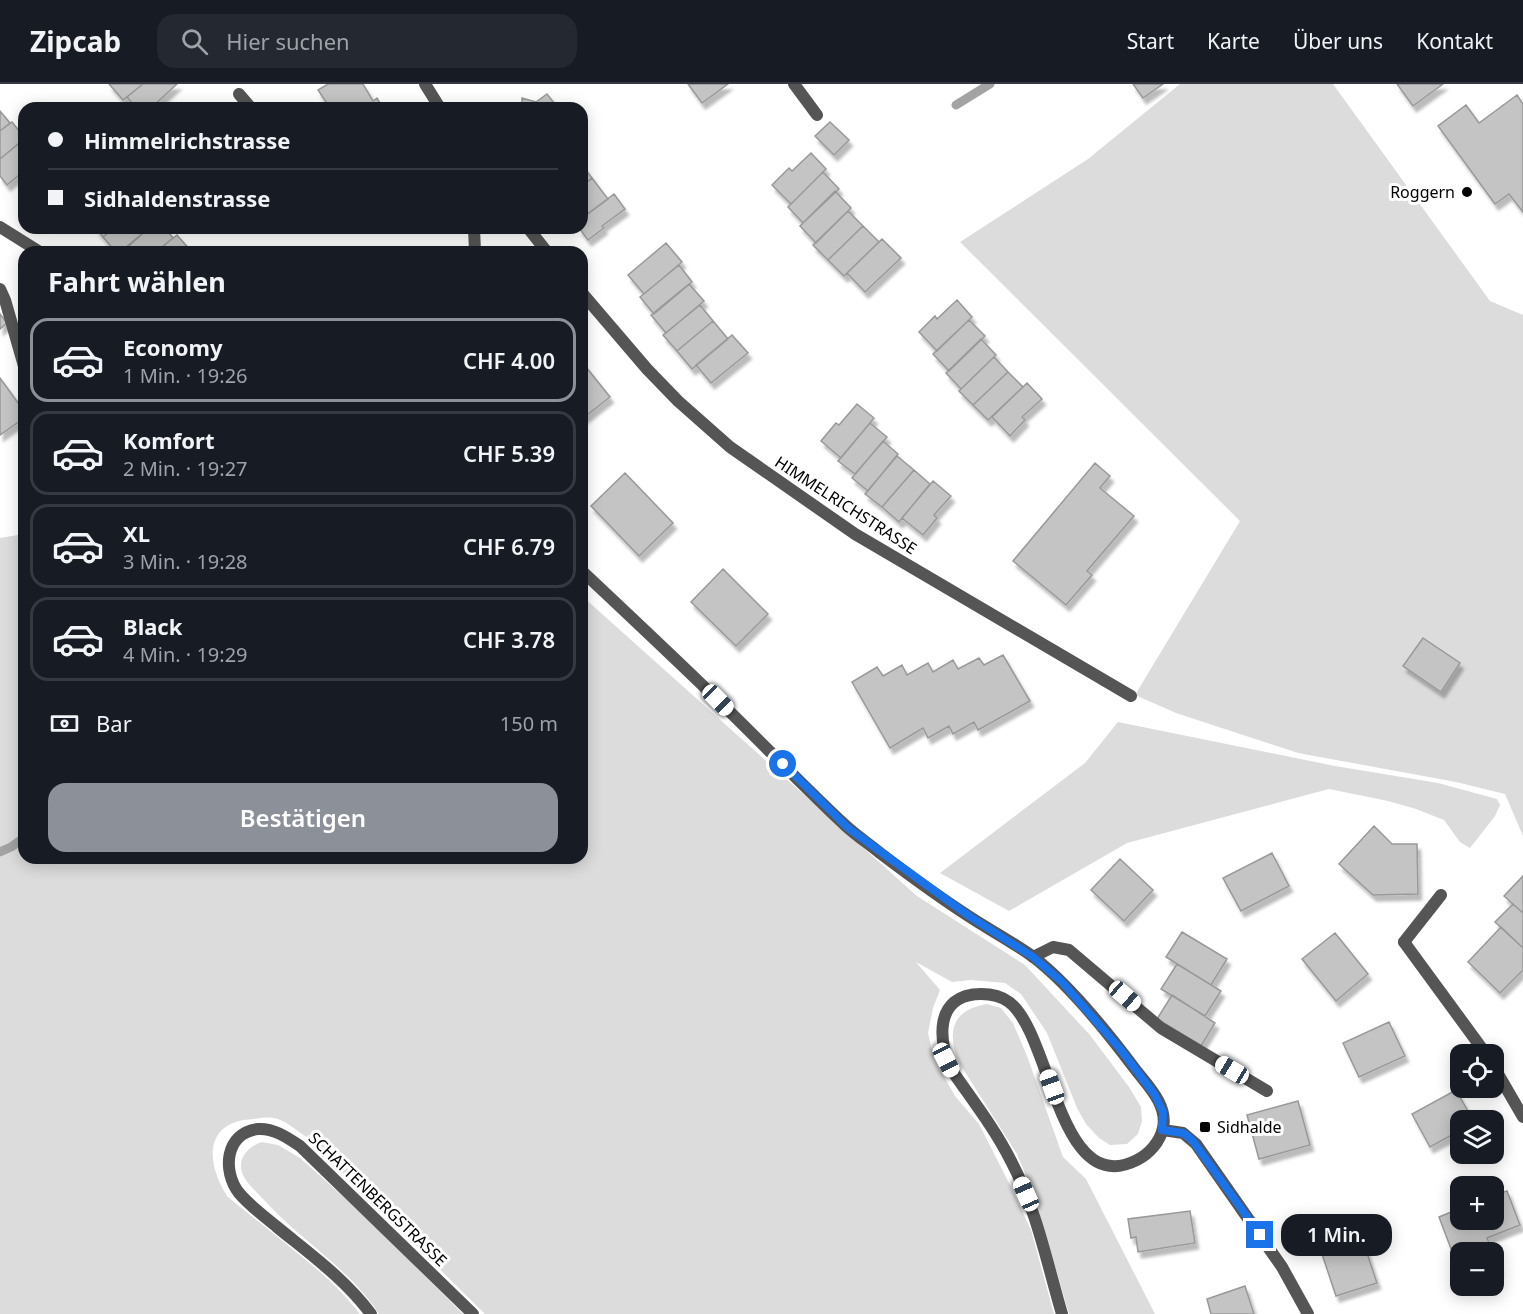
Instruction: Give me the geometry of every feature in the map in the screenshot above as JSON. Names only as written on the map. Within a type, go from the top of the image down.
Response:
[{"type":"street","points":[[426,84],[436,102]]},
{"type":"street","points":[[794,84],[817,115]]},
{"type":"street","points":[[239,93],[246,102]]},
{"type":"street","points":[[0,227],[30,246]]},
{"type":"street","points":[[533,234],[542,246]]},
{"type":"street","points":[[0,289],[18,345]]},
{"type":"street","name":"HIMMELRICHSTRASSE","points":[[588,300],[647,369],[678,401],[730,447],[855,534],[1131,696]]},
{"type":"street","points":[[588,577],[848,828],[969,916],[1033,957],[1062,982],[1120,1049],[1147,1085],[1163,1112],[1162,1130],[1153,1148],[1137,1160],[1122,1165],[1112,1166],[1092,1160],[1084,1154],[1071,1134],[1034,1038],[1017,1009],[998,996],[976,994],[957,1000],[946,1014],[941,1037],[946,1060],[1002,1143],[1012,1163],[1026,1194],[1062,1314]]},
{"type":"street","points":[[1441,895],[1404,942],[1479,1044]]},
{"type":"street","points":[[1033,957],[1053,947],[1069,950],[1161,1028],[1267,1091]]},
{"type":"street","points":[[1504,1084],[1523,1117]]},
{"type":"street","name":"SCHATTENBERGSTRASSE","points":[[370,1314],[358,1297],[342,1282],[239,1192],[229,1175],[228,1166],[231,1147],[244,1134],[269,1130],[289,1138],[300,1146],[473,1314]]},
{"type":"street","points":[[1162,1130],[1183,1133],[1196,1144],[1282,1267],[1308,1314]]},
{"type":"shaded area","points":[[1180,84],[1333,84],[1490,301],[1523,315],[1523,836],[1505,794],[1456,782],[1298,753],[1176,713],[1135,695],[1240,521],[960,242],[1088,159]]},
{"type":"shaded area","points":[[18,535],[18,864],[588,864],[588,601],[917,896],[1025,965],[1090,1035],[1129,1087],[1141,1107],[1142,1121],[1138,1134],[1127,1144],[1110,1145],[1099,1138],[1086,1124],[1077,1108],[1047,1033],[1021,994],[1005,983],[971,980],[952,982],[916,962],[940,990],[933,1008],[928,1033],[934,1059],[955,1096],[979,1124],[1012,1189],[1031,1230],[1054,1314],[485,1314],[305,1136],[281,1120],[259,1118],[225,1127],[218,1136],[213,1158],[220,1183],[227,1196],[331,1282],[360,1314],[0,1314],[0,538]]},
{"type":"shaded area","points":[[1118,722],[1335,766],[1438,783],[1497,799],[1500,805],[1495,816],[1470,848],[1460,842],[1444,820],[1388,801],[1329,789],[1127,843],[1009,911],[940,873],[1085,763]]},
{"type":"shaded area","points":[[987,1004],[1001,1008],[1013,1023],[1063,1157],[1086,1179],[1155,1314],[1069,1314],[1036,1201],[1017,1154],[958,1061],[955,1050],[953,1031],[955,1024],[966,1011]]},
{"type":"shaded area","points":[[262,1142],[278,1145],[300,1158],[364,1215],[463,1314],[379,1314],[354,1283],[279,1215],[246,1180],[241,1165],[244,1155],[252,1147]]},
{"type":"building","points":[[109,84],[143,84],[123,100]]},
{"type":"building","points":[[143,84],[177,84],[158,102],[131,102],[127,97]]},
{"type":"building","points":[[328,84],[363,84],[373,101],[377,98],[379,102],[326,102],[318,90]]},
{"type":"building","points":[[688,84],[728,84],[702,103]]},
{"type":"building","points":[[1133,84],[1163,84],[1143,98]]},
{"type":"building","points":[[1397,84],[1443,84],[1413,106]]},
{"type":"building","points":[[547,94],[553,102],[536,102]]},
{"type":"building","points":[[1517,95],[1523,104],[1523,212],[1509,194],[1495,204],[1438,126],[1466,105],[1479,123]]},
{"type":"building","points":[[522,98],[536,102],[522,102]]},
{"type":"building","points":[[0,111],[10,123],[0,131]]},
{"type":"building","points":[[12,122],[18,130],[18,144],[0,159],[0,131]]},
{"type":"building","points":[[830,122],[849,140],[834,155],[815,136]]},
{"type":"building","points":[[18,144],[18,176],[7,185],[0,176],[0,159]]},
{"type":"building","points":[[811,153],[826,169],[791,204],[772,185],[789,168],[792,171]]},
{"type":"building","points":[[823,172],[839,189],[803,223],[788,207]]},
{"type":"building","points":[[592,178],[608,199],[588,214],[588,181]]},
{"type":"building","points":[[835,191],[851,208],[816,243],[800,226]]},
{"type":"building","points":[[614,194],[625,209],[588,240],[584,234],[588,234],[588,214]]},
{"type":"building","points":[[848,211],[863,226],[828,260],[813,245]]},
{"type":"building","points":[[863,226],[879,242],[844,276],[828,260]]},
{"type":"building","points":[[107,234],[142,234],[127,246],[111,246],[103,237]]},
{"type":"building","points":[[142,234],[170,234],[173,238],[163,246],[129,246]]},
{"type":"building","points":[[177,235],[187,246],[163,246]]},
{"type":"building","points":[[882,239],[901,258],[865,292],[847,273]]},
{"type":"building","points":[[666,243],[682,262],[644,294],[628,275]]},
{"type":"building","points":[[679,265],[692,282],[654,314],[640,297]]},
{"type":"building","points":[[689,284],[704,301],[666,333],[651,315]]},
{"type":"building","points":[[957,300],[972,317],[937,351],[919,332],[935,316],[937,319]]},
{"type":"building","points":[[700,305],[713,321],[677,351],[663,335]]},
{"type":"building","points":[[0,314],[7,323],[0,329]]},
{"type":"building","points":[[969,320],[985,336],[949,371],[933,354]]},
{"type":"building","points":[[713,321],[728,339],[692,369],[677,351]]},
{"type":"building","points":[[732,335],[748,353],[711,383],[696,365]]},
{"type":"building","points":[[981,339],[996,355],[961,389],[946,373]]},
{"type":"building","points":[[994,357],[1008,372],[973,405],[959,391]]},
{"type":"building","points":[[588,370],[610,397],[588,414]]},
{"type":"building","points":[[1008,372],[1023,387],[988,420],[973,405]]},
{"type":"building","points":[[0,378],[18,403],[18,422],[0,435]]},
{"type":"building","points":[[1027,383],[1042,399],[1022,417],[1025,420],[1010,436],[992,417]]},
{"type":"building","points":[[857,404],[874,418],[841,458],[821,441],[836,423],[839,425]]},
{"type":"building","points":[[870,423],[887,437],[855,474],[838,461]]},
{"type":"building","points":[[883,441],[898,454],[868,491],[852,478]]},
{"type":"building","points":[[897,456],[914,470],[882,507],[865,494]]},
{"type":"building","points":[[1095,463],[1110,476],[1100,488],[1134,516],[1087,571],[1092,575],[1066,605],[1013,561]]},
{"type":"building","points":[[914,470],[930,484],[899,522],[882,507]]},
{"type":"building","points":[[625,473],[673,523],[639,556],[591,506]]},
{"type":"building","points":[[933,481],[951,496],[934,515],[937,518],[923,535],[902,518]]},
{"type":"building","points":[[723,569],[768,614],[736,646],[691,602]]},
{"type":"building","points":[[1423,638],[1460,663],[1441,692],[1403,666]]},
{"type":"building","points":[[1003,655],[1030,701],[978,730],[974,722],[953,734],[949,726],[928,738],[923,728],[890,748],[852,682],[877,667],[883,676],[902,665],[907,675],[928,663],[933,672],[953,660],[958,669],[979,658],[984,665]]},
{"type":"building","points":[[1374,826],[1392,844],[1417,844],[1418,894],[1373,895],[1339,864]]},
{"type":"building","points":[[1272,853],[1289,886],[1241,911],[1223,878]]},
{"type":"building","points":[[1120,859],[1153,890],[1124,921],[1091,890]]},
{"type":"building","points":[[1523,876],[1523,913],[1504,896]]},
{"type":"building","points":[[1513,904],[1523,913],[1523,948],[1495,922]]},
{"type":"building","points":[[1501,927],[1523,948],[1523,970],[1500,993],[1468,962]]},
{"type":"building","points":[[1182,932],[1227,959],[1211,985],[1166,957]]},
{"type":"building","points":[[1335,933],[1368,974],[1336,1001],[1302,959]]},
{"type":"building","points":[[1177,964],[1221,991],[1205,1016],[1161,989]]},
{"type":"building","points":[[1172,995],[1215,1023],[1201,1046],[1157,1019]]},
{"type":"building","points":[[1389,1022],[1405,1056],[1359,1077],[1343,1043]]},
{"type":"building","points":[[1450,1093],[1450,1098],[1461,1098],[1467,1110],[1450,1110],[1450,1136],[1430,1147],[1412,1114]]},
{"type":"building","points":[[1298,1101],[1310,1145],[1259,1159],[1247,1115]]},
{"type":"building","points":[[1507,1191],[1520,1225],[1487,1238],[1489,1242],[1450,1242],[1450,1246],[1439,1217],[1450,1212],[1450,1230],[1504,1230],[1504,1192]]},
{"type":"building","points":[[1190,1211],[1195,1243],[1138,1252],[1136,1237],[1131,1238],[1128,1219]]},
{"type":"building","points":[[1356,1220],[1377,1283],[1336,1296],[1315,1233]]},
{"type":"building","points":[[1245,1286],[1254,1314],[1211,1314],[1207,1299]]},
{"type":"waterway","points":[[956,105],[990,84]]},
{"type":"waterway","points":[[0,852],[18,842]]},
{"type":"place","name":"Roggern","points":[[1467,192]]},
{"type":"place","name":"Sidhalde","points":[[1205,1127]]},
{"type":"route","points":[[783,764],[848,828],[969,916],[1033,957],[1062,982],[1120,1049],[1154,1094],[1163,1112],[1162,1130],[1183,1133],[1196,1144],[1260,1235]]}]
